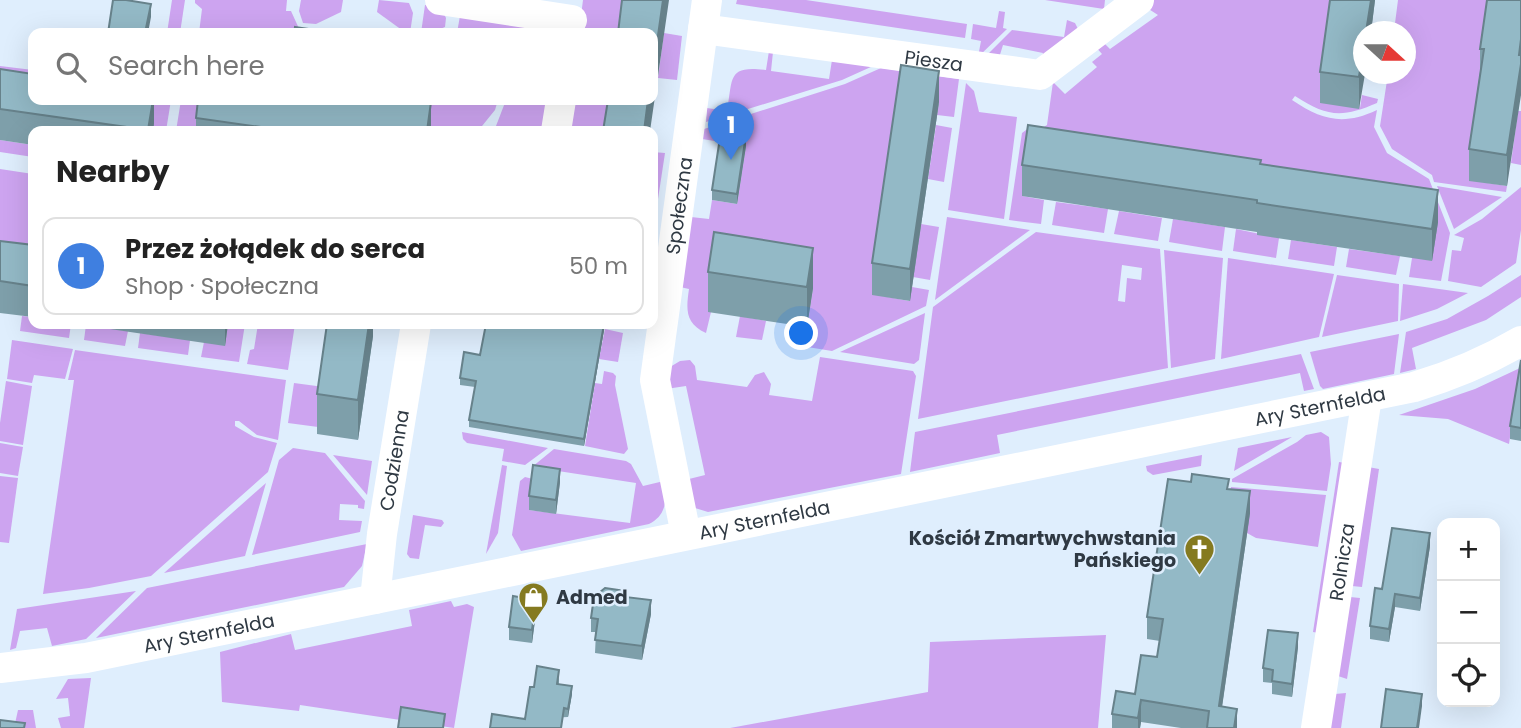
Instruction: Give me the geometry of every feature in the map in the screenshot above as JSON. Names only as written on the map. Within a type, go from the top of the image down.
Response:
[{"type":"street","points":[[440,0],[573,18]]},
{"type":"street","name":"Piesza","points":[[705,15],[1040,75],[1139,0]]},
{"type":"street","name":"Społeczna","points":[[686,536],[655,380],[661,283],[705,15]]},
{"type":"street","points":[[557,126],[560,105]]},
{"type":"street","name":"Codzienna","points":[[375,599],[382,534],[415,329]]},
{"type":"street","name":"Ary Sternfelda","points":[[0,668],[86,658],[1414,387],[1447,377],[1521,341]]},
{"type":"street","name":"Rolnicza","points":[[1316,728],[1367,397]]},
{"type":"shaded area","points":[[172,0],[185,0],[181,28],[168,28]]},
{"type":"shaded area","points":[[195,0],[287,0],[286,11],[291,11],[299,28],[200,28],[202,9]]},
{"type":"shaded area","points":[[301,0],[343,0],[341,12],[316,24],[303,23],[299,11]]},
{"type":"shaded area","points":[[379,0],[409,3],[413,13],[411,28],[399,28],[377,12]]},
{"type":"shaded area","points":[[583,0],[628,0],[624,28],[580,28]]},
{"type":"shaded area","points":[[737,0],[806,0],[967,24],[965,38],[736,4]]},
{"type":"shaded area","points":[[1045,0],[1105,0],[1104,9]]},
{"type":"shaded area","points":[[1152,0],[1335,0],[1360,108],[1362,95],[1378,99],[1377,103],[1354,111],[1335,113],[1316,108],[1295,96],[1292,100],[1333,119],[1354,118],[1377,110],[1374,127],[1387,153],[1429,179],[1450,233],[1441,281],[1409,277],[1412,258],[1437,222],[1022,196],[1044,200],[1041,224],[1009,220],[1022,133],[1030,127],[1042,128],[1047,125],[1053,82],[1065,94],[1097,67],[1092,62],[1102,54],[1094,45],[1100,39],[1110,49],[1158,15],[1144,6]]},
{"type":"shaded area","points":[[1398,0],[1492,0],[1469,180],[1507,186],[1506,192],[1434,182],[1432,175],[1392,149],[1380,126],[1386,84],[1416,84],[1416,21],[1395,21]]},
{"type":"shaded area","points":[[425,5],[440,6],[446,18],[445,27],[422,28]]},
{"type":"shaded area","points":[[461,10],[536,21],[530,28],[458,28]]},
{"type":"shaded area","points":[[999,11],[1005,12],[1003,28],[1007,29],[978,57],[981,41],[971,39],[973,24],[996,28]]},
{"type":"shaded area","points":[[1067,20],[1075,23],[1079,31],[1040,67],[1043,53],[1003,45],[998,61],[983,59],[1012,30],[1064,37]]},
{"type":"shaded area","points":[[664,33],[682,36],[677,80],[658,78]]},
{"type":"shaded area","points":[[769,51],[773,52],[771,71],[829,79],[832,60],[873,66],[842,80],[706,122],[707,108],[727,111],[732,82],[738,72],[766,70]]},
{"type":"shaded area","points":[[0,66],[28,69],[28,105],[170,105],[167,126],[128,126],[0,100]]},
{"type":"shaded area","points":[[881,68],[959,79],[954,117],[937,115],[939,102],[872,294],[909,301],[912,287],[929,290],[926,306],[832,351],[789,344],[793,325],[807,327],[813,288],[711,312],[706,333],[699,329],[688,315],[689,289],[680,287],[691,217],[709,219],[712,200],[737,204],[746,146],[702,139],[704,129],[845,84]]},
{"type":"shaded area","points":[[966,83],[974,91],[979,112],[1017,117],[1004,219],[948,210]]},
{"type":"shaded area","points":[[180,105],[374,105],[426,110],[427,105],[496,105],[482,126],[177,126]]},
{"type":"shaded area","points":[[504,105],[552,105],[548,126],[496,126]]},
{"type":"shaded area","points":[[568,105],[613,105],[610,126],[565,126]]},
{"type":"shaded area","points":[[1518,111],[1521,111],[1521,165],[1511,163]]},
{"type":"shaded area","points":[[936,125],[952,128],[944,182],[928,179]]},
{"type":"shaded area","points":[[0,140],[28,144],[28,156],[0,152]]},
{"type":"shaded area","points":[[658,152],[665,153],[658,199]]},
{"type":"shaded area","points":[[0,169],[28,173],[28,276],[0,272]]},
{"type":"shaded area","points":[[1437,186],[1502,197],[1454,229]]},
{"type":"shaded area","points":[[1521,187],[1521,230],[1516,263],[1481,287],[1448,281],[1452,250],[1461,251],[1464,238],[1454,235],[1482,219]]},
{"type":"shaded area","points":[[1056,202],[1108,209],[1104,233],[1052,225]]},
{"type":"shaded area","points":[[1119,211],[1162,218],[1158,241],[1114,234]]},
{"type":"shaded area","points":[[947,217],[1030,230],[935,300]]},
{"type":"shaded area","points":[[1173,219],[1225,227],[1222,251],[1169,242]]},
{"type":"shaded area","points":[[921,224],[939,227],[930,280],[913,277]]},
{"type":"shaded area","points":[[1236,229],[1279,238],[1276,258],[1233,251]]},
{"type":"shaded area","points":[[1036,232],[1160,249],[1168,368],[918,419],[933,307]],"holes":[[[1122,265],[1142,268],[1141,280],[1127,278],[1125,302],[1118,301]]]},
{"type":"shaded area","points":[[1291,240],[1337,247],[1334,266],[1288,259]]},
{"type":"shaded area","points":[[1349,249],[1400,256],[1396,275],[1346,267]]},
{"type":"shaded area","points":[[1164,250],[1223,258],[1215,359],[1171,368]]},
{"type":"shaded area","points":[[1228,258],[1334,274],[1319,337],[1221,359]]},
{"type":"shaded area","points":[[1337,275],[1399,284],[1398,321],[1322,337]]},
{"type":"shaded area","points":[[1521,275],[1521,297],[1486,320],[1412,348],[1416,369],[1400,373],[1406,332],[1447,319]]},
{"type":"shaded area","points":[[1403,284],[1468,293],[1437,309],[1400,321]]},
{"type":"shaded area","points":[[925,313],[919,360],[914,364],[840,352]]},
{"type":"shaded area","points":[[22,316],[28,317],[28,329],[70,329],[69,338],[20,331]]},
{"type":"shaded area","points":[[740,316],[766,321],[762,340],[736,337]]},
{"type":"shaded area","points":[[85,329],[128,331],[125,346],[84,340]]},
{"type":"shaded area","points":[[227,329],[244,329],[239,362],[201,357],[204,342],[225,345]]},
{"type":"shaded area","points":[[257,329],[294,329],[288,370],[247,364],[250,350],[254,349]]},
{"type":"shaded area","points":[[605,329],[623,333],[618,362],[599,359]]},
{"type":"shaded area","points":[[140,333],[190,340],[188,355],[138,348]]},
{"type":"shaded area","points":[[1399,334],[1394,374],[1323,389],[1320,386],[1310,352]]},
{"type":"shaded area","points":[[12,340],[73,349],[65,379],[34,375],[32,383],[7,379]]},
{"type":"shaded area","points":[[75,350],[286,380],[278,440],[257,435],[239,421],[235,421],[235,426],[254,437],[277,443],[268,472],[151,576],[43,594],[74,380],[68,380]]},
{"type":"shaded area","points":[[1301,354],[1314,389],[1304,391],[1300,373],[997,435],[1000,453],[910,472],[915,432]]},
{"type":"shaded area","points":[[820,357],[913,371],[916,376],[901,474],[708,512],[695,508],[685,480],[705,475],[686,386],[666,389],[670,367],[680,361],[690,360],[695,366],[697,380],[747,387],[755,375],[764,372],[771,384],[769,395],[812,401]]},
{"type":"shaded area","points":[[1520,368],[1509,444],[1448,419],[1399,415],[1475,389]]},
{"type":"shaded area","points":[[604,371],[616,376],[615,385],[628,449],[624,454],[585,446],[595,383],[602,384]]},
{"type":"shaded area","points":[[6,381],[32,386],[23,445],[0,441]]},
{"type":"shaded area","points":[[294,383],[324,387],[318,427],[288,423]]},
{"type":"shaded area","points":[[462,432],[548,448],[525,465],[502,461],[504,449],[467,443]]},
{"type":"shaded area","points":[[1321,432],[1329,437],[1331,464],[1327,491],[1232,482],[1232,479],[1306,435]]},
{"type":"shaded area","points":[[1292,437],[1234,471],[1238,448]]},
{"type":"shaded area","points":[[0,443],[23,447],[18,476],[0,473]]},
{"type":"shaded area","points":[[293,448],[325,453],[365,501],[364,509],[358,508],[358,505],[340,504],[339,520],[362,521],[360,532],[252,555],[279,460]]},
{"type":"shaded area","points":[[554,449],[626,461],[631,464],[643,486],[664,481],[665,500],[659,516],[649,524],[521,551],[512,535],[520,481],[525,477],[533,479],[529,510],[630,523],[636,483],[532,467]]},
{"type":"shaded area","points":[[333,455],[372,461],[367,495]]},
{"type":"shaded area","points":[[1202,455],[1201,466],[1153,475],[1147,471],[1146,466]]},
{"type":"shaded area","points":[[1339,462],[1345,463],[1319,633],[1313,632]]},
{"type":"shaded area","points":[[502,465],[507,466],[498,533],[486,554]]},
{"type":"shaded area","points":[[1368,467],[1379,469],[1362,587],[1352,586]]},
{"type":"shaded area","points":[[0,476],[18,478],[9,543],[0,542]]},
{"type":"shaded area","points":[[266,483],[245,556],[164,573]]},
{"type":"shaded area","points":[[1231,487],[1326,495],[1318,547],[1256,538],[1247,533],[1227,510]]},
{"type":"shaded area","points":[[413,515],[442,520],[444,523],[441,527],[425,525],[419,559],[410,558],[407,554]]},
{"type":"shaded area","points":[[367,544],[362,566],[344,587],[96,638],[147,588]]},
{"type":"shaded area","points":[[136,591],[86,639],[52,646],[47,628],[20,631],[16,648],[10,650],[17,609]]},
{"type":"shaded area","points":[[1350,597],[1360,598],[1347,679],[1338,676]]},
{"type":"shaded area","points":[[451,601],[454,607],[467,604],[474,607],[454,728],[300,705],[299,711],[222,702],[220,652],[291,634],[295,650],[412,626],[409,610]]},
{"type":"shaded area","points":[[1106,635],[1098,728],[730,728],[928,692],[930,642]]},
{"type":"shaded area","points":[[91,678],[84,728],[61,728],[58,718],[70,716],[68,698],[56,699],[68,679]]},
{"type":"shaded area","points":[[1346,693],[1341,728],[1328,728],[1335,694]]},
{"type":"shaded area","points":[[18,710],[33,710],[36,728],[14,728]]},
{"type":"building","points":[[113,0],[151,4],[146,28],[109,28]]},
{"type":"building","points":[[622,0],[663,0],[658,36],[658,28],[619,28]]},
{"type":"building","points":[[1330,0],[1371,0],[1368,21],[1353,21],[1353,76],[1320,72]]},
{"type":"building","points":[[1487,0],[1521,0],[1521,64],[1507,155],[1469,149],[1484,49],[1480,49]]},
{"type":"building","points":[[901,65],[939,71],[910,269],[872,263]]},
{"type":"building","points":[[0,69],[28,73],[28,105],[152,105],[149,126],[120,126],[0,109]]},
{"type":"building","points":[[197,105],[431,105],[428,126],[253,126],[196,118]]},
{"type":"building","points":[[607,105],[647,105],[645,126],[604,126]]},
{"type":"building","points":[[1028,125],[1261,160],[1260,164],[1438,190],[1432,229],[1022,165]]},
{"type":"building","points":[[721,131],[746,135],[737,194],[712,190]]},
{"type":"building","points":[[714,232],[813,248],[807,287],[708,272]]},
{"type":"building","points":[[0,241],[28,244],[28,285],[0,281]]},
{"type":"building","points":[[326,329],[368,329],[358,400],[317,394]]},
{"type":"building","points":[[485,329],[603,329],[584,439],[469,420],[476,381],[460,378],[464,352],[480,355]]},
{"type":"building","points":[[1521,360],[1521,428],[1510,426]]},
{"type":"building","points":[[533,465],[560,469],[556,500],[529,496]]},
{"type":"building","points":[[1192,474],[1229,479],[1227,489],[1250,491],[1219,706],[1237,709],[1234,728],[1207,728],[1209,711],[1141,700],[1138,718],[1112,714],[1116,691],[1135,694],[1141,655],[1157,657],[1163,619],[1147,617],[1168,479],[1191,482]]},
{"type":"building","points":[[1392,528],[1430,533],[1420,598],[1395,594],[1389,629],[1370,626],[1375,588],[1382,589]]},
{"type":"building","points":[[605,588],[626,591],[625,597],[651,600],[642,646],[595,640],[598,619],[591,618],[594,597]]},
{"type":"building","points":[[513,596],[536,600],[532,630],[509,627]]},
{"type":"building","points":[[1268,630],[1298,633],[1292,684],[1272,681],[1273,670],[1263,668]]},
{"type":"building","points":[[537,666],[559,670],[557,684],[572,686],[568,709],[564,708],[561,728],[490,728],[492,714],[525,719],[530,687],[534,687]]},
{"type":"building","points":[[1386,689],[1422,694],[1417,728],[1381,728]]},
{"type":"building","points":[[401,707],[445,714],[443,728],[398,728]]},
{"type":"building","points":[[0,720],[25,723],[24,728],[0,728]]},
{"type":"place","name":"Przez żołądek do serca","points":[[731,160]]},
{"type":"place","name":"Kościół Zmartwychwstania Pańskiego","points":[[1199,576]]},
{"type":"place","name":"Admed","points":[[533,624]]}]
